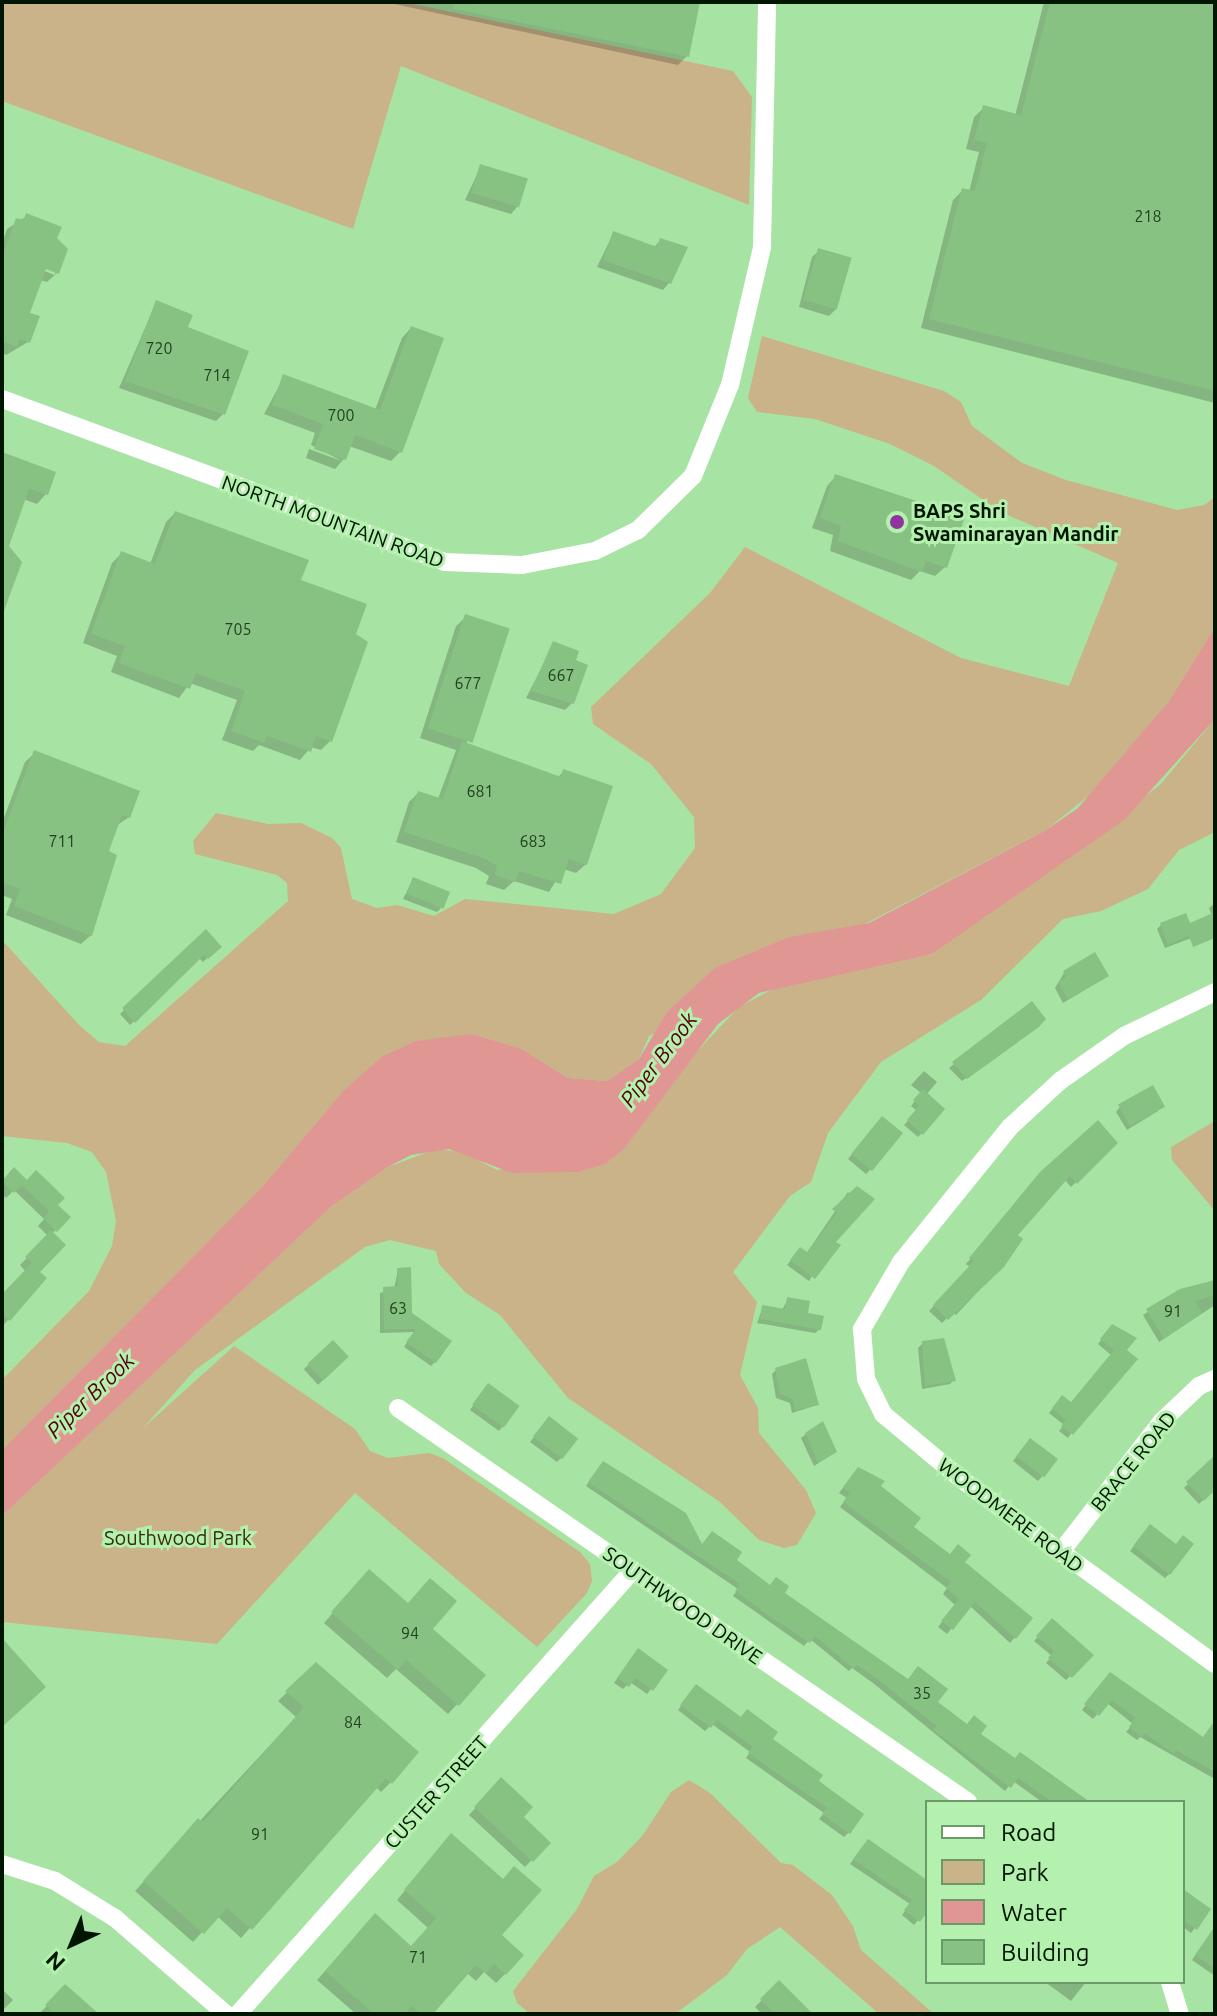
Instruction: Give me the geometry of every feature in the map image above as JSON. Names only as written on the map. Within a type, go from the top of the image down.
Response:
[{"type":"street","name":"NORTH MOUNTAIN ROAD","points":[[2,399],[444,562],[522,565],[595,551],[638,530],[693,476],[730,385],[762,247],[767,2]]},
{"type":"street","name":"WOODMERE ROAD","points":[[1215,992],[1124,1036],[1060,1081],[1010,1127],[901,1262],[862,1329],[866,1379],[883,1414],[1060,1553],[1215,1664]]},
{"type":"street","name":"BRACE ROAD","points":[[1060,1553],[1162,1421],[1199,1386],[1215,1379]]},
{"type":"street","name":"SOUTHWOOD DRIVE","points":[[398,1408],[965,1800]]},
{"type":"street","name":"CUSTER STREET","points":[[238,2014],[633,1570]]},
{"type":"street","points":[[2,1864],[55,1881],[115,1918],[226,2014]]},
{"type":"street","points":[[1171,1984],[1180,2014]]},
{"type":"green space","points":[[2,2],[404,2],[733,71],[752,97],[749,205],[401,66],[353,229],[2,101]]},
{"type":"green space","points":[[762,336],[944,391],[961,402],[972,426],[1022,463],[1066,480],[1177,510],[1204,505],[1215,497],[1215,627],[1169,701],[1097,789],[1046,830],[649,1036],[639,1059],[607,1081],[568,1078],[522,1049],[381,1057],[343,1091],[262,1187],[2,1450],[2,1380],[89,1291],[112,1246],[116,1221],[106,1172],[92,1152],[67,1143],[2,1136],[2,940],[79,1025],[99,1042],[125,1046],[288,901],[287,883],[277,875],[195,854],[193,841],[216,813],[268,824],[301,823],[332,838],[341,848],[352,899],[377,908],[397,905],[434,916],[465,899],[614,914],[661,894],[695,848],[694,817],[651,764],[593,724],[591,707],[710,593],[745,547],[961,658],[1069,686],[1118,563],[1001,512],[934,466],[890,444],[815,419],[757,412],[748,398]]},
{"type":"green space","name":"Southwood Park","points":[[1215,719],[1215,832],[1179,850],[1148,889],[1101,911],[1063,919],[981,1000],[881,1062],[828,1133],[811,1182],[790,1196],[733,1272],[757,1302],[740,1375],[758,1408],[759,1433],[806,1490],[816,1513],[797,1545],[784,1548],[759,1540],[720,1502],[568,1398],[500,1315],[466,1293],[439,1264],[436,1251],[390,1240],[365,1247],[195,1370],[142,1429],[234,1346],[355,1429],[370,1451],[388,1458],[429,1453],[443,1458],[580,1552],[590,1564],[592,1581],[587,1593],[537,1647],[355,1493],[217,1644],[2,1622],[2,1516],[332,1206],[388,1167],[436,1149],[462,1152],[497,1170],[625,1148],[688,1061],[739,1007],[782,984],[932,954],[1160,785]]},
{"type":"green space","points":[[1215,1121],[1215,1211],[1172,1160],[1171,1147]]},
{"type":"green space","points":[[689,1780],[710,1793],[781,1863],[793,1865],[832,1895],[853,1926],[861,1950],[934,2014],[879,2014],[780,1927],[747,1949],[727,1975],[675,2014],[530,2014],[517,2003],[513,1991],[577,1909],[594,1876],[617,1862],[643,1835],[671,1792]]},
{"type":"water","name":"Piper Brook","points":[[1215,627],[1215,719],[1124,820],[932,954],[759,993],[718,1024],[625,1148],[605,1164],[578,1172],[512,1173],[449,1149],[411,1155],[388,1167],[332,1206],[2,1516],[2,1450],[262,1187],[343,1091],[381,1057],[416,1041],[471,1034],[522,1049],[568,1078],[607,1081],[639,1059],[667,1012],[715,968],[789,937],[869,923],[1046,830],[1078,808],[1169,701]]},
{"type":"building","points":[[454,2],[700,2],[689,57],[454,9]]},
{"type":"building","points":[[1050,2],[1215,2],[1215,391],[929,319],[962,188],[975,191],[987,143],[974,140],[983,105],[1021,115]]},
{"type":"building","points":[[480,164],[528,179],[519,207],[471,193]]},
{"type":"building","points":[[26,213],[62,227],[57,238],[68,249],[59,274],[46,269],[30,313],[40,316],[30,343],[20,339],[17,347],[2,341],[2,257],[16,218],[24,220]]},
{"type":"building","points":[[613,231],[657,247],[660,238],[688,247],[671,284],[603,260]]},
{"type":"building","points":[[818,248],[852,258],[837,310],[803,300]]},
{"type":"building","points":[[156,300],[193,315],[188,327],[249,351],[225,415],[125,381]]},
{"type":"building","points":[[411,326],[444,338],[402,453],[355,435],[346,460],[314,449],[323,424],[272,405],[283,374],[380,410]]},
{"type":"building","points":[[2,452],[56,472],[48,495],[29,489],[9,546],[22,562],[4,611]]},
{"type":"building","name":"BAPS Shri Swaminarayan Mandir","points":[[835,474],[965,517],[947,568],[926,561],[922,572],[838,541],[841,526],[820,518]]},
{"type":"building","points":[[175,511],[309,560],[301,580],[367,604],[356,634],[368,642],[332,742],[316,736],[311,752],[267,736],[264,743],[231,731],[245,691],[196,673],[190,689],[119,663],[125,646],[91,634],[121,551],[155,564]]},
{"type":"building","points":[[465,614],[510,629],[473,743],[428,728]]},
{"type":"building","points":[[553,641],[579,651],[576,660],[588,665],[574,704],[531,691]]},
{"type":"building","points":[[462,741],[561,777],[563,769],[613,786],[587,865],[569,859],[561,884],[519,871],[515,882],[495,875],[497,866],[486,859],[404,832],[418,791],[443,799]]},
{"type":"building","points":[[34,750],[140,791],[130,818],[122,815],[109,851],[117,855],[92,936],[14,906],[20,889],[2,882],[2,835]]},
{"type":"building","points":[[413,877],[450,892],[443,909],[406,894]]},
{"type":"building","points":[[1215,912],[1215,938],[1193,947],[1189,936],[1168,945],[1160,923],[1186,913],[1190,923]]},
{"type":"building","points":[[206,929],[222,947],[208,959],[204,955],[135,1023],[122,1008]]},
{"type":"building","points":[[1095,952],[1109,976],[1068,1000],[1058,982],[1066,977],[1063,971]]},
{"type":"building","points":[[1032,1001],[1046,1019],[967,1079],[952,1062]]},
{"type":"building","points":[[1153,1085],[1165,1107],[1130,1126],[1118,1104]]},
{"type":"building","points":[[923,1089],[945,1109],[923,1135],[907,1120],[919,1106],[913,1100]]},
{"type":"building","points":[[882,1116],[903,1133],[872,1171],[851,1154]]},
{"type":"building","points":[[1098,1120],[1118,1143],[1077,1184],[1070,1176],[1018,1235],[1023,1239],[1004,1267],[948,1320],[933,1305],[974,1261],[969,1258],[1040,1172]]},
{"type":"building","points":[[14,1167],[27,1180],[36,1170],[65,1198],[58,1205],[71,1217],[57,1232],[43,1218],[49,1211],[22,1185],[14,1193],[2,1181]]},
{"type":"building","points":[[857,1186],[875,1199],[836,1242],[841,1245],[815,1279],[790,1260],[800,1247],[807,1252],[837,1213],[832,1209]]},
{"type":"building","points":[[51,1230],[66,1245],[40,1272],[47,1278],[10,1321],[2,1314],[2,1294],[32,1263],[25,1257]]},
{"type":"building","points":[[411,1267],[412,1313],[452,1341],[436,1363],[406,1342],[416,1329],[384,1329],[383,1287],[398,1286],[397,1268]]},
{"type":"building","points":[[1215,1280],[1215,1295],[1195,1301],[1202,1313],[1164,1339],[1146,1309],[1180,1289]]},
{"type":"building","points":[[787,1297],[810,1301],[808,1313],[824,1316],[821,1330],[760,1319],[762,1305],[785,1309]]},
{"type":"building","points":[[1112,1324],[1137,1338],[1127,1350],[1138,1359],[1073,1435],[1061,1426],[1066,1420],[1052,1408],[1062,1395],[1071,1402],[1114,1350],[1100,1339]]},
{"type":"building","points":[[944,1338],[956,1381],[925,1386],[922,1341]]},
{"type":"building","points":[[333,1340],[349,1357],[323,1381],[307,1364]]},
{"type":"building","points":[[806,1358],[819,1405],[795,1410],[793,1399],[780,1394],[775,1368]]},
{"type":"building","points":[[488,1383],[520,1406],[504,1428],[472,1405]]},
{"type":"building","points":[[549,1416],[578,1439],[562,1459],[533,1436]]},
{"type":"building","points":[[823,1421],[837,1452],[818,1463],[805,1433]]},
{"type":"building","points":[[1030,1438],[1058,1459],[1044,1477],[1016,1456]]},
{"type":"building","points":[[1215,1455],[1215,1490],[1204,1501],[1186,1482]]},
{"type":"building","points":[[603,1461],[686,1513],[702,1544],[712,1531],[742,1552],[737,1560],[770,1585],[776,1577],[789,1586],[785,1593],[908,1679],[918,1666],[948,1689],[938,1702],[967,1724],[974,1715],[987,1726],[981,1734],[1015,1758],[1020,1752],[1087,1800],[1049,1800],[1018,1778],[1011,1788],[933,1730],[937,1726],[877,1679],[857,1665],[854,1669],[815,1636],[810,1643],[768,1615],[735,1591],[740,1584],[588,1482]]},
{"type":"building","points":[[858,1467],[885,1481],[881,1486],[921,1518],[914,1527],[950,1554],[958,1544],[971,1555],[965,1562],[1033,1618],[1016,1639],[975,1602],[953,1630],[941,1621],[959,1599],[946,1588],[951,1582],[843,1502],[850,1493],[843,1487]]},
{"type":"building","points":[[1150,1524],[1176,1544],[1183,1535],[1194,1544],[1170,1575],[1133,1546]]},
{"type":"building","points":[[369,1569],[408,1603],[430,1578],[457,1601],[433,1629],[486,1675],[459,1706],[406,1660],[398,1670],[331,1612]]},
{"type":"building","points":[[1052,1618],[1094,1655],[1072,1678],[1048,1658],[1054,1651],[1036,1636]]},
{"type":"building","points":[[2,1638],[46,1687],[2,1727]]},
{"type":"building","points":[[638,1648],[668,1670],[653,1691],[635,1678],[629,1687],[617,1678]]},
{"type":"building","points":[[316,1662],[419,1752],[392,1784],[386,1778],[252,1930],[227,1908],[204,1934],[143,1881],[198,1818],[203,1822],[304,1707],[285,1691]]},
{"type":"building","points":[[1110,1672],[1203,1737],[1215,1720],[1215,1772],[1176,1750],[1174,1754],[1145,1733],[1142,1737],[1129,1727],[1135,1718],[1112,1700],[1099,1716],[1084,1704]]},
{"type":"building","points":[[696,1684],[741,1717],[747,1709],[778,1732],[773,1739],[823,1775],[819,1781],[864,1814],[850,1834],[822,1814],[827,1808],[748,1753],[753,1747],[717,1720],[711,1728],[680,1705]]},
{"type":"building","points":[[501,1777],[533,1807],[524,1817],[551,1843],[533,1862],[474,1807]]},
{"type":"building","points":[[451,1833],[503,1879],[514,1866],[542,1890],[502,1935],[524,1955],[506,1975],[494,1964],[486,1973],[476,1965],[433,2014],[421,2014],[412,2006],[405,2014],[374,2014],[325,1971],[375,1913],[411,1946],[436,1918],[404,1890]]},
{"type":"building","points":[[868,1839],[925,1879],[925,1915],[920,1922],[904,1910],[912,1900],[853,1859]]},
{"type":"building","points":[[1185,1890],[1211,1909],[1197,1930],[1185,1921]]},
{"type":"building","points":[[1215,1926],[1215,1969],[1195,1955]]},
{"type":"building","points":[[779,1980],[813,2014],[775,2014],[760,1999]]},
{"type":"building","points":[[65,1984],[99,2014],[55,2014],[45,2005]]},
{"type":"place","name":"BAPS Shri Swaminarayan Mandir","points":[[897,522]]}]
